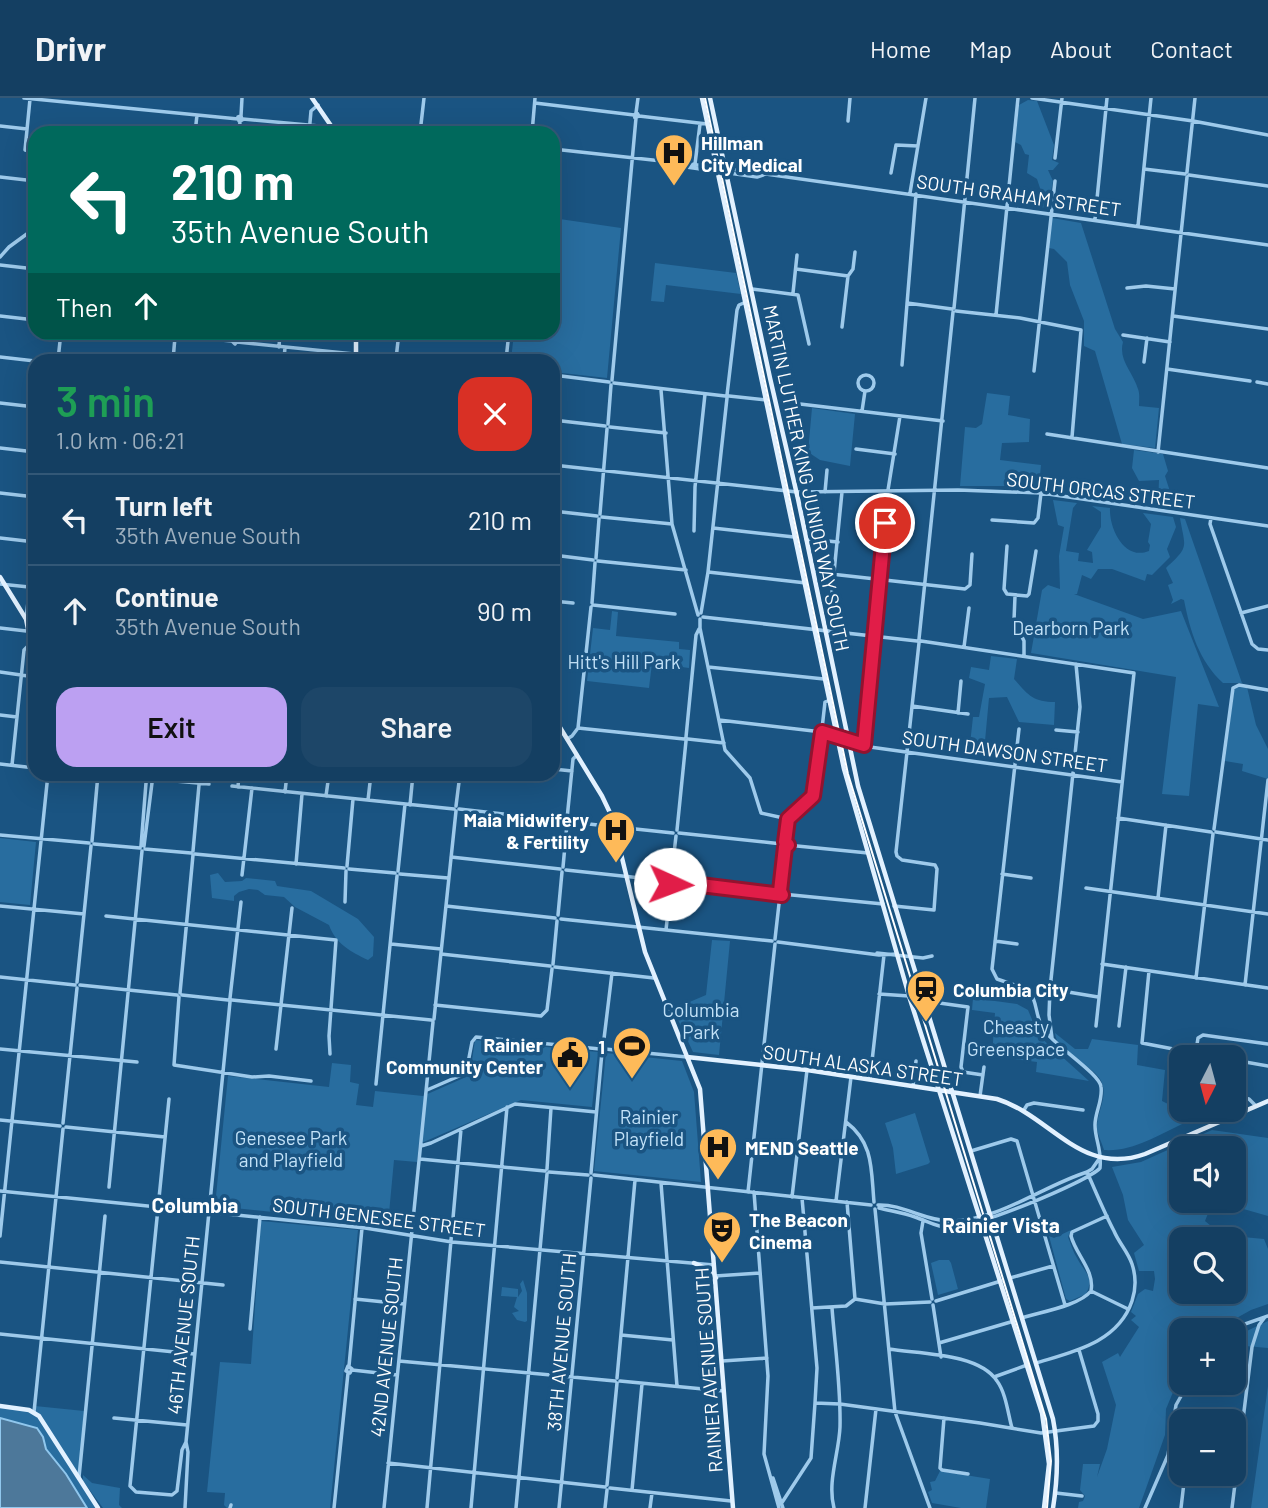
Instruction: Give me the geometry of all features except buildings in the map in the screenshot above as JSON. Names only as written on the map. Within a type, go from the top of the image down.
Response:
[{"type":"main road","points":[[312,98],[332,126]]},
{"type":"main road","name":"MARTIN LUTHER KING JUNIOR WAY SOUTH","points":[[702,98],[846,777],[909,996],[1014,1321],[1046,1433],[1049,1464],[1044,1508]]},
{"type":"main road","name":"MARTIN LUTHER KING JUNIOR WAY SOUTH","points":[[710,98],[797,492],[858,786],[1056,1432],[1058,1469],[1053,1508]]},
{"type":"main road","points":[[0,577],[28,624]]},
{"type":"main road","name":"RAINIER AVENUE SOUTH","points":[[560,728],[604,801],[614,826],[638,926],[654,978],[700,1089],[733,1508]]},
{"type":"main road","name":"SOUTH ALASKA STREET","points":[[687,1057],[807,1070],[1008,1102],[1024,1110],[1078,1149],[1100,1157]]},
{"type":"main road","points":[[1100,1157],[1119,1159],[1140,1156],[1268,1101]]},
{"type":"main road","points":[[694,1263],[707,1269],[715,1277]]},
{"type":"main road","points":[[0,1406],[34,1412],[44,1421],[98,1508]]},
{"type":"street","points":[[24,98],[309,126],[311,111],[318,105]]},
{"type":"street","points":[[85,104],[86,98]]},
{"type":"street","points":[[240,126],[242,98]]},
{"type":"street","points":[[422,126],[424,98]]},
{"type":"street","points":[[567,739],[576,733],[578,728],[592,605],[638,98]]},
{"type":"street","points":[[848,121],[850,98]]},
{"type":"street","points":[[910,193],[926,98]]},
{"type":"street","points":[[894,906],[934,910],[935,865],[899,858],[896,852],[975,98]]},
{"type":"street","points":[[996,315],[1018,100],[1024,98]]},
{"type":"street","points":[[1032,98],[1062,100],[1268,135]]},
{"type":"street","points":[[1095,219],[1107,98]]},
{"type":"street","points":[[1138,226],[1152,98]]},
{"type":"street","points":[[1158,452],[1195,98]]},
{"type":"street","points":[[28,151],[25,150],[30,99]]},
{"type":"street","points":[[1055,158],[1062,100]]},
{"type":"street","points":[[533,126],[535,101],[707,124]]},
{"type":"street","points":[[196,126],[197,115]]},
{"type":"street","points":[[695,164],[699,124]]},
{"type":"street","points":[[0,126],[27,129]]},
{"type":"street","points":[[891,173],[895,145],[918,146]]},
{"type":"street","name":"SOUTH GRAHAM STREET","points":[[560,150],[695,164],[757,177],[765,175],[910,193],[1268,245]]},
{"type":"street","name":"SOUTH GRAHAM STREET","points":[[669,163],[717,169]]},
{"type":"street","points":[[1144,169],[1268,186]]},
{"type":"street","points":[[0,177],[28,180]]},
{"type":"street","points":[[1034,371],[1055,181]]},
{"type":"street","points":[[902,365],[916,194]]},
{"type":"street","points":[[0,257],[28,233]]},
{"type":"street","points":[[842,327],[848,276],[853,270],[855,252]]},
{"type":"street","points":[[797,255],[796,294],[809,344]]},
{"type":"street","points":[[0,265],[28,268]]},
{"type":"street","points":[[796,269],[848,276]]},
{"type":"street","points":[[1127,288],[1150,286],[1175,289]]},
{"type":"street","points":[[752,289],[796,294]]},
{"type":"street","points":[[746,303],[739,305],[737,310],[700,628],[727,752],[750,778],[761,813],[788,819]]},
{"type":"street","points":[[906,303],[1039,321],[1081,330],[1072,437]]},
{"type":"street","points":[[0,316],[28,319]]},
{"type":"street","points":[[1172,316],[1268,329]]},
{"type":"street","points":[[1123,335],[1170,342]]},
{"type":"street","points":[[1144,362],[1147,338]]},
{"type":"street","points":[[225,340],[330,354]]},
{"type":"street","points":[[279,340],[279,347]]},
{"type":"street","points":[[284,354],[285,347]]},
{"type":"street","points":[[0,357],[28,360]]},
{"type":"street","points":[[1167,369],[1250,381]]},
{"type":"street","points":[[560,376],[661,390],[766,400]]},
{"type":"street","points":[[861,376],[872,377],[873,387],[865,391],[859,389],[858,380],[861,376]]},
{"type":"street","points":[[1256,382],[1268,384]]},
{"type":"street","points":[[661,390],[672,524],[701,616]]},
{"type":"street","points":[[862,411],[865,391]]},
{"type":"street","points":[[694,531],[695,481],[705,394]]},
{"type":"street","points":[[0,403],[28,406]]},
{"type":"street","points":[[800,404],[943,421]]},
{"type":"street","points":[[864,745],[888,490],[900,416]]},
{"type":"street","points":[[560,421],[666,433]]},
{"type":"street","points":[[1047,434],[1268,468]]},
{"type":"street","points":[[0,449],[28,451]]},
{"type":"street","points":[[856,449],[895,454]]},
{"type":"street","name":"SOUTH ORCAS STREET","points":[[560,466],[797,492],[935,490],[1041,493],[1268,526]]},
{"type":"street","points":[[825,492],[827,470]]},
{"type":"street","points":[[830,613],[842,492]]},
{"type":"street","points":[[0,493],[28,496]]},
{"type":"street","points":[[992,520],[1034,523],[1038,518],[1041,493]]},
{"type":"street","points":[[560,512],[672,524]]},
{"type":"street","points":[[1211,518],[1210,524],[1255,648],[1268,650]]},
{"type":"street","points":[[713,528],[796,537]]},
{"type":"street","points":[[0,538],[28,541]]},
{"type":"street","points":[[806,539],[838,542]]},
{"type":"street","points":[[1007,546],[1005,592],[1015,596],[1029,594],[1036,551]]},
{"type":"street","points":[[813,572],[965,589],[970,585],[972,554]]},
{"type":"street","points":[[560,556],[686,570]]},
{"type":"street","points":[[708,572],[806,583]]},
{"type":"street","points":[[2,584],[28,587]]},
{"type":"street","points":[[1015,596],[1014,620],[1024,641],[1024,656]]},
{"type":"street","points":[[560,602],[573,603]]},
{"type":"street","points":[[26,620],[28,604]]},
{"type":"street","points":[[592,605],[675,614]]},
{"type":"street","points":[[1241,613],[1268,606]]},
{"type":"street","points":[[964,647],[969,608]]},
{"type":"street","points":[[701,616],[919,641],[1134,673],[1096,1026]]},
{"type":"street","points":[[0,628],[28,632]]},
{"type":"street","points":[[666,929],[696,635],[700,628]]},
{"type":"street","points":[[12,765],[24,650],[28,646]]},
{"type":"street","points":[[1052,1040],[1050,989],[1078,732],[1080,699],[1076,664]]},
{"type":"street","points":[[708,667],[826,679]]},
{"type":"street","points":[[0,672],[28,676]]},
{"type":"street","points":[[958,713],[961,681]]},
{"type":"street","points":[[1196,978],[1231,693],[1235,685],[1268,690]]},
{"type":"street","points":[[748,1192],[788,819],[813,796],[825,702],[830,700]]},
{"type":"street","points":[[912,706],[968,714]]},
{"type":"street","points":[[0,715],[17,717]]},
{"type":"street","name":"SOUTH DAWSON STREET","points":[[719,720],[822,732],[864,745],[1122,782]]},
{"type":"street","points":[[578,728],[723,743]]},
{"type":"street","points":[[419,1159],[847,1202],[924,1218],[955,1221],[991,1216],[1035,1200],[1088,1174],[1100,1157],[1101,1149],[1095,1128],[1101,1084],[1095,1075],[1052,1040],[1039,1023],[1032,993],[1020,985],[998,979],[992,969],[1019,729]]},
{"type":"street","points":[[1056,730],[1078,732]]},
{"type":"street","points":[[435,1005],[545,1015],[558,918],[573,759],[577,755]]},
{"type":"street","points":[[0,764],[28,767]]},
{"type":"street","points":[[560,770],[572,771]]},
{"type":"street","points":[[1245,985],[1268,780]]},
{"type":"street","points":[[0,1236],[2,1191],[13,1121],[47,781]]},
{"type":"street","points":[[34,1412],[96,781]]},
{"type":"street","points":[[108,1187],[148,781]]},
{"type":"street","points":[[174,781],[209,785]]},
{"type":"street","points":[[237,781],[235,786],[285,792],[868,853]]},
{"type":"street","points":[[285,792],[286,781]]},
{"type":"street","points":[[326,796],[328,781]]},
{"type":"street","points":[[368,800],[370,781]]},
{"type":"street","points":[[376,1084],[398,874],[412,781]]},
{"type":"street","name":"42ND AVENUE SOUTH","points":[[384,1508],[459,781]]},
{"type":"street","points":[[200,783],[174,1065],[252,1077],[311,1080]]},
{"type":"street","points":[[242,875],[252,788]]},
{"type":"street","points":[[296,864],[302,793]]},
{"type":"street","points":[[345,902],[353,799]]},
{"type":"street","points":[[1118,818],[1268,840]]},
{"type":"street","points":[[1158,898],[1166,825]]},
{"type":"street","points":[[0,835],[448,878]]},
{"type":"street","points":[[450,857],[883,904]]},
{"type":"street","points":[[1002,874],[1031,877]]},
{"type":"street","points":[[1086,888],[1268,914]]},
{"type":"street","name":"46TH AVENUE SOUTH","points":[[185,1508],[187,1425],[241,902]]},
{"type":"street","points":[[0,906],[84,914]]},
{"type":"street","points":[[446,906],[912,957],[932,956]]},
{"type":"street","points":[[276,1049],[292,908]]},
{"type":"street","points":[[106,916],[336,940],[330,1054]]},
{"type":"street","points":[[995,941],[1017,944]]},
{"type":"street","points":[[390,944],[552,967],[654,978]]},
{"type":"street","points":[[877,953],[897,954]]},
{"type":"street","points":[[870,1079],[884,955]]},
{"type":"street","points":[[1102,964],[1268,988]]},
{"type":"street","points":[[1119,1026],[1126,967]]},
{"type":"street","points":[[1149,971],[1142,1043],[1169,1049]]},
{"type":"street","name":"38TH AVENUE SOUTH","points":[[559,1508],[596,1112],[612,973]]},
{"type":"street","points":[[0,977],[433,1020]]},
{"type":"street","points":[[1050,989],[1098,997]]},
{"type":"street","points":[[879,993],[909,996]]},
{"type":"street","points":[[925,1001],[968,1007],[961,1068],[965,1072],[983,1075]]},
{"type":"street","points":[[1197,1045],[1199,1037],[1205,1035],[1268,1044]]},
{"type":"street","name":"SOUTH ALASKA STREET","points":[[427,1090],[460,1077],[467,1070],[471,1044],[474,1038],[479,1037],[687,1057]]},
{"type":"street","points":[[0,1049],[137,1062]]},
{"type":"street","points":[[913,1086],[916,1061]]},
{"type":"street","points":[[1246,1062],[1268,1066]]},
{"type":"street","points":[[981,1096],[984,1067]]},
{"type":"street","points":[[792,1197],[807,1070]]},
{"type":"street","points":[[836,1201],[851,1077]]},
{"type":"street","points":[[136,1420],[169,1099]]},
{"type":"street","points":[[1246,1099],[1256,1105]]},
{"type":"street","points":[[1024,1110],[1027,1105],[1034,1103],[1083,1110]]},
{"type":"street","points":[[421,1146],[515,1104],[596,1112]]},
{"type":"street","points":[[471,1508],[507,1107]]},
{"type":"street","points":[[516,1508],[551,1108]]},
{"type":"street","points":[[0,1120],[165,1137]]},
{"type":"street","points":[[846,1122],[855,1129],[868,1148],[895,1412],[930,1508]]},
{"type":"street","points":[[427,1508],[461,1129]]},
{"type":"street","points":[[971,1151],[1014,1139],[1035,1200],[1065,1305]]},
{"type":"street","points":[[924,1218],[938,1226],[955,1228],[981,1222],[1033,1194],[1088,1174]]},
{"type":"street","points":[[1035,1363],[1097,1342],[1112,1331],[1128,1309],[1135,1284],[1133,1268],[1088,1174]]},
{"type":"street","points":[[605,1508],[635,1180]]},
{"type":"street","points":[[661,1183],[677,1386]]},
{"type":"street","points":[[691,1186],[709,1195]]},
{"type":"street","name":"SOUTH GENESEE STREET","points":[[2,1191],[209,1211],[452,1241],[714,1265]]},
{"type":"street","points":[[754,1192],[767,1357],[764,1454],[781,1507]]},
{"type":"street","points":[[781,1507],[811,1458],[815,1403],[817,1368],[802,1198]]},
{"type":"street","points":[[847,1202],[855,1299]]},
{"type":"street","points":[[79,1479],[105,1216]]},
{"type":"street","points":[[1021,1318],[1065,1305],[1083,1298],[1091,1291],[1091,1275],[1077,1253],[1071,1235],[1107,1216]]},
{"type":"street","points":[[250,1329],[260,1217]]},
{"type":"street","points":[[924,1218],[922,1233],[942,1357]]},
{"type":"street","points":[[334,1508],[350,1370],[362,1228]]},
{"type":"street","points":[[0,1262],[223,1285]]},
{"type":"street","points":[[1010,1278],[1053,1266]]},
{"type":"street","points":[[715,1277],[760,1273]]},
{"type":"street","points":[[812,1308],[846,1306],[855,1299],[885,1304],[933,1302],[1001,1281]]},
{"type":"street","points":[[1091,1291],[1128,1309]]},
{"type":"street","points":[[355,1299],[404,1304]]},
{"type":"street","points":[[832,1308],[840,1404],[840,1431],[831,1495],[834,1508]]},
{"type":"street","points":[[1246,1323],[1266,1316]]},
{"type":"street","points":[[1232,1508],[1252,1347],[1259,1325],[1266,1316]]},
{"type":"street","points":[[939,1343],[1014,1321]]},
{"type":"street","points":[[0,1334],[194,1354]]},
{"type":"street","points":[[621,1335],[673,1340]]},
{"type":"street","points":[[889,1349],[968,1361],[994,1377],[1000,1385],[1012,1428]]},
{"type":"street","points":[[815,1403],[840,1404],[1046,1433],[1094,1426],[1098,1421],[1079,1350]]},
{"type":"street","points":[[722,1361],[767,1357]]},
{"type":"street","points":[[399,1361],[724,1391]]},
{"type":"street","points":[[994,1377],[1027,1365]]},
{"type":"street","points":[[350,1370],[397,1375]]},
{"type":"street","points":[[632,1490],[642,1384]]},
{"type":"street","points":[[865,1508],[876,1409]]},
{"type":"street","points":[[114,1418],[187,1425]]},
{"type":"street","points":[[944,1418],[940,1468],[968,1474]]},
{"type":"street","name":"46TH AVENUE SOUTH","points":[[136,1420],[130,1486],[136,1492],[172,1495],[177,1491],[182,1450],[186,1442]]},
{"type":"street","points":[[1145,1508],[1169,1449]]},
{"type":"street","points":[[388,1463],[732,1501]]},
{"type":"street","points":[[1181,1508],[1184,1486]]},
{"type":"street","points":[[1055,1492],[1082,1496]]},
{"type":"street","points":[[650,1508],[652,1493]]},
{"type":"green space","points":[[1028,100],[1037,101],[1054,145],[1052,160],[1059,163],[1053,170],[1048,170],[1053,181],[1048,208],[1040,207],[1041,191],[1037,179],[1027,173],[1029,155],[1015,142],[1019,105]]},
{"type":"green space","points":[[1052,218],[1081,223],[1115,329],[1123,342],[1124,360],[1139,391],[1139,406],[1159,408],[1155,448],[1122,444],[1095,351],[1084,346],[1084,321],[1070,285],[1067,262],[1054,249],[1049,248]]},
{"type":"green space","points":[[560,219],[621,228],[607,378],[560,373],[560,354],[512,354],[513,340],[560,340]]},
{"type":"green space","points":[[655,263],[736,273],[741,294],[666,285],[664,302],[651,301]]},
{"type":"green space","points":[[987,393],[1010,396],[1008,415],[1030,419],[1029,442],[1002,443],[1000,460],[1041,465],[1039,486],[960,486],[965,427],[976,428],[982,424]]},
{"type":"green space","points":[[812,408],[855,414],[850,466],[820,460],[808,452]]},
{"type":"green space","points":[[1134,450],[1163,454],[1168,471],[1165,476],[1175,507],[1158,504],[1159,480],[1139,481],[1132,468]]},
{"type":"green space","name":"Dearborn Park","points":[[1053,500],[1077,503],[1073,508],[1066,551],[1079,553],[1078,561],[1093,563],[1092,552],[1087,550],[1101,527],[1101,512],[1092,506],[1110,508],[1112,525],[1120,541],[1125,547],[1140,553],[1149,551],[1150,545],[1148,542],[1151,524],[1143,513],[1173,517],[1176,527],[1167,549],[1170,557],[1152,575],[1147,574],[1145,581],[1112,569],[1098,569],[1091,579],[1082,575],[1077,594],[1074,594],[1143,619],[1181,611],[1219,707],[1198,704],[1189,796],[1162,794],[1176,677],[1031,653],[1042,590],[1048,585],[1060,589],[1059,556],[1064,527],[1058,525]]},
{"type":"green space","points":[[1180,518],[1185,519],[1242,683],[1223,683],[1208,665],[1197,645],[1184,600],[1171,604],[1173,600],[1168,585],[1173,583],[1166,568],[1184,546]]},
{"type":"green space","name":"Hitt's Hill Park","points":[[612,611],[618,612],[616,636],[679,642],[679,649],[690,650],[689,668],[652,663],[649,688],[587,681],[593,628],[610,630]]},
{"type":"green space","points":[[991,656],[1017,659],[1014,679],[1032,697],[1055,702],[1054,725],[1019,722],[1007,697],[989,698],[985,741],[978,745],[970,744],[973,717],[979,717],[985,684],[969,678],[971,667],[989,670]]},
{"type":"green space","points":[[1239,686],[1247,687],[1256,725],[1268,749],[1268,779],[1242,771],[1243,764],[1225,761],[1234,689]]},
{"type":"green space","points":[[0,838],[36,842],[30,905],[0,902]]},
{"type":"green space","points":[[218,873],[225,882],[242,881],[246,878],[275,881],[277,886],[311,891],[358,919],[374,937],[373,956],[368,960],[350,950],[339,942],[329,925],[295,907],[284,897],[265,895],[258,890],[249,889],[234,896],[234,901],[212,898],[210,875]]},
{"type":"green space","name":"Columbia Park","points":[[712,940],[730,941],[719,1055],[693,1052],[673,1009],[706,995]]},
{"type":"green space","name":"Cheasty Greenspace","points":[[973,998],[1017,1004],[1028,1010],[1039,1036],[1089,1081],[1036,1072],[1037,1062],[992,1056],[995,1013],[972,1010]]},
{"type":"green space","name":"Cheasty Greenspace","points":[[1055,1033],[1075,1049],[1088,1049],[1092,1039],[1138,1045],[1137,1065],[1165,1070],[1162,1101],[1169,1104],[1169,1122],[1184,1123],[1135,1146],[1104,1150],[1097,1129],[1103,1085],[1095,1073],[1067,1053],[1057,1041]]},
{"type":"green space","name":"Genesee Park and Playfield","points":[[475,1040],[598,1052],[592,1107],[521,1100],[419,1144],[417,1162],[394,1160],[388,1224],[215,1206],[228,1076],[329,1087],[332,1063],[351,1065],[350,1082],[359,1084],[356,1105],[373,1107],[375,1091],[423,1096],[466,1077],[471,1067]]},
{"type":"green space","name":"Rainier Playfield","points":[[606,1053],[682,1061],[694,1092],[701,1182],[594,1171]]},
{"type":"green space","points":[[915,1113],[930,1162],[896,1174],[893,1148],[885,1123]]},
{"type":"green space","points":[[1212,1130],[1268,1138],[1268,1216],[1246,1210],[1246,1136],[1199,1136]]},
{"type":"green space","points":[[1169,1149],[1169,1213],[1208,1213],[1205,1221],[1212,1227],[1169,1227],[1169,1304],[1246,1304],[1246,1237],[1264,1239],[1268,1249],[1268,1304],[1237,1318],[1169,1318],[1169,1395],[1172,1395],[1166,1409],[1165,1435],[1139,1508],[1078,1508],[1079,1502],[1083,1501],[1085,1496],[1080,1490],[1083,1464],[1100,1464],[1097,1477],[1107,1449],[1116,1405],[1102,1362],[1118,1353],[1120,1357],[1139,1327],[1131,1320],[1136,1316],[1131,1312],[1138,1294],[1145,1289],[1153,1291],[1155,1279],[1154,1271],[1139,1271],[1134,1253],[1144,1245],[1128,1220],[1123,1195],[1112,1167],[1141,1162]]},
{"type":"green space","name":"Genesee Park and Playfield","points":[[261,1221],[358,1230],[330,1508],[227,1508],[224,1505],[225,1493],[207,1492],[220,1362],[251,1364]]},
{"type":"green space","points":[[1071,1230],[1068,1237],[1088,1275],[1089,1283],[1086,1294],[1070,1301],[1066,1299],[1049,1236],[1054,1238]]},
{"type":"green space","points":[[949,1260],[951,1263],[958,1289],[938,1295],[931,1263]]},
{"type":"green space","points":[[523,1280],[527,1293],[525,1322],[517,1320],[512,1313],[519,1311],[514,1307],[517,1297],[501,1296],[502,1287],[518,1289],[518,1297],[522,1291],[520,1284]]},
{"type":"green space","points":[[1268,1321],[1268,1348],[1246,1346],[1246,1331]]},
{"type":"green space","points":[[1268,1386],[1268,1508],[1251,1508]]},
{"type":"green space","points":[[35,1406],[84,1411],[78,1481],[97,1508],[87,1508],[46,1448],[37,1429],[0,1418],[0,1407],[34,1414]]},
{"type":"green space","points":[[940,1471],[990,1479],[986,1508],[961,1508],[932,1503],[928,1492],[932,1490],[930,1482],[935,1481]]},
{"type":"green space","points":[[83,1475],[92,1483],[120,1488],[119,1505],[122,1508],[103,1508],[83,1481]]},
{"type":"shaded area","points":[[0,1418],[37,1428],[46,1449],[66,1474],[87,1508],[0,1508]]},
{"type":"tram line","points":[[705,98],[848,774],[1046,1419],[1051,1461],[1047,1508]]},
{"type":"place","name":"Hillman City Medical","points":[[674,187]]},
{"type":"place","name":"Maia Midwifery & Fertility","points":[[616,864]]},
{"type":"place","name":"Columbia City","points":[[926,1023]]},
{"type":"place","name":"1","points":[[632,1080]]},
{"type":"place","name":"Rainier Community Center","points":[[570,1089]]},
{"type":"place","name":"MEND Seattle","points":[[718,1181]]},
{"type":"place","name":"The Beacon Cinema","points":[[722,1264]]},
{"type":"district","name":"Columbia","points":[[195,1204]]},
{"type":"district","name":"Rainier Vista","points":[[1001,1224]]},
{"type":"route","points":[[670,884],[676,882],[782,895],[780,891],[785,847],[788,845],[785,842],[788,819],[813,796],[822,732],[864,745],[885,523]]}]
